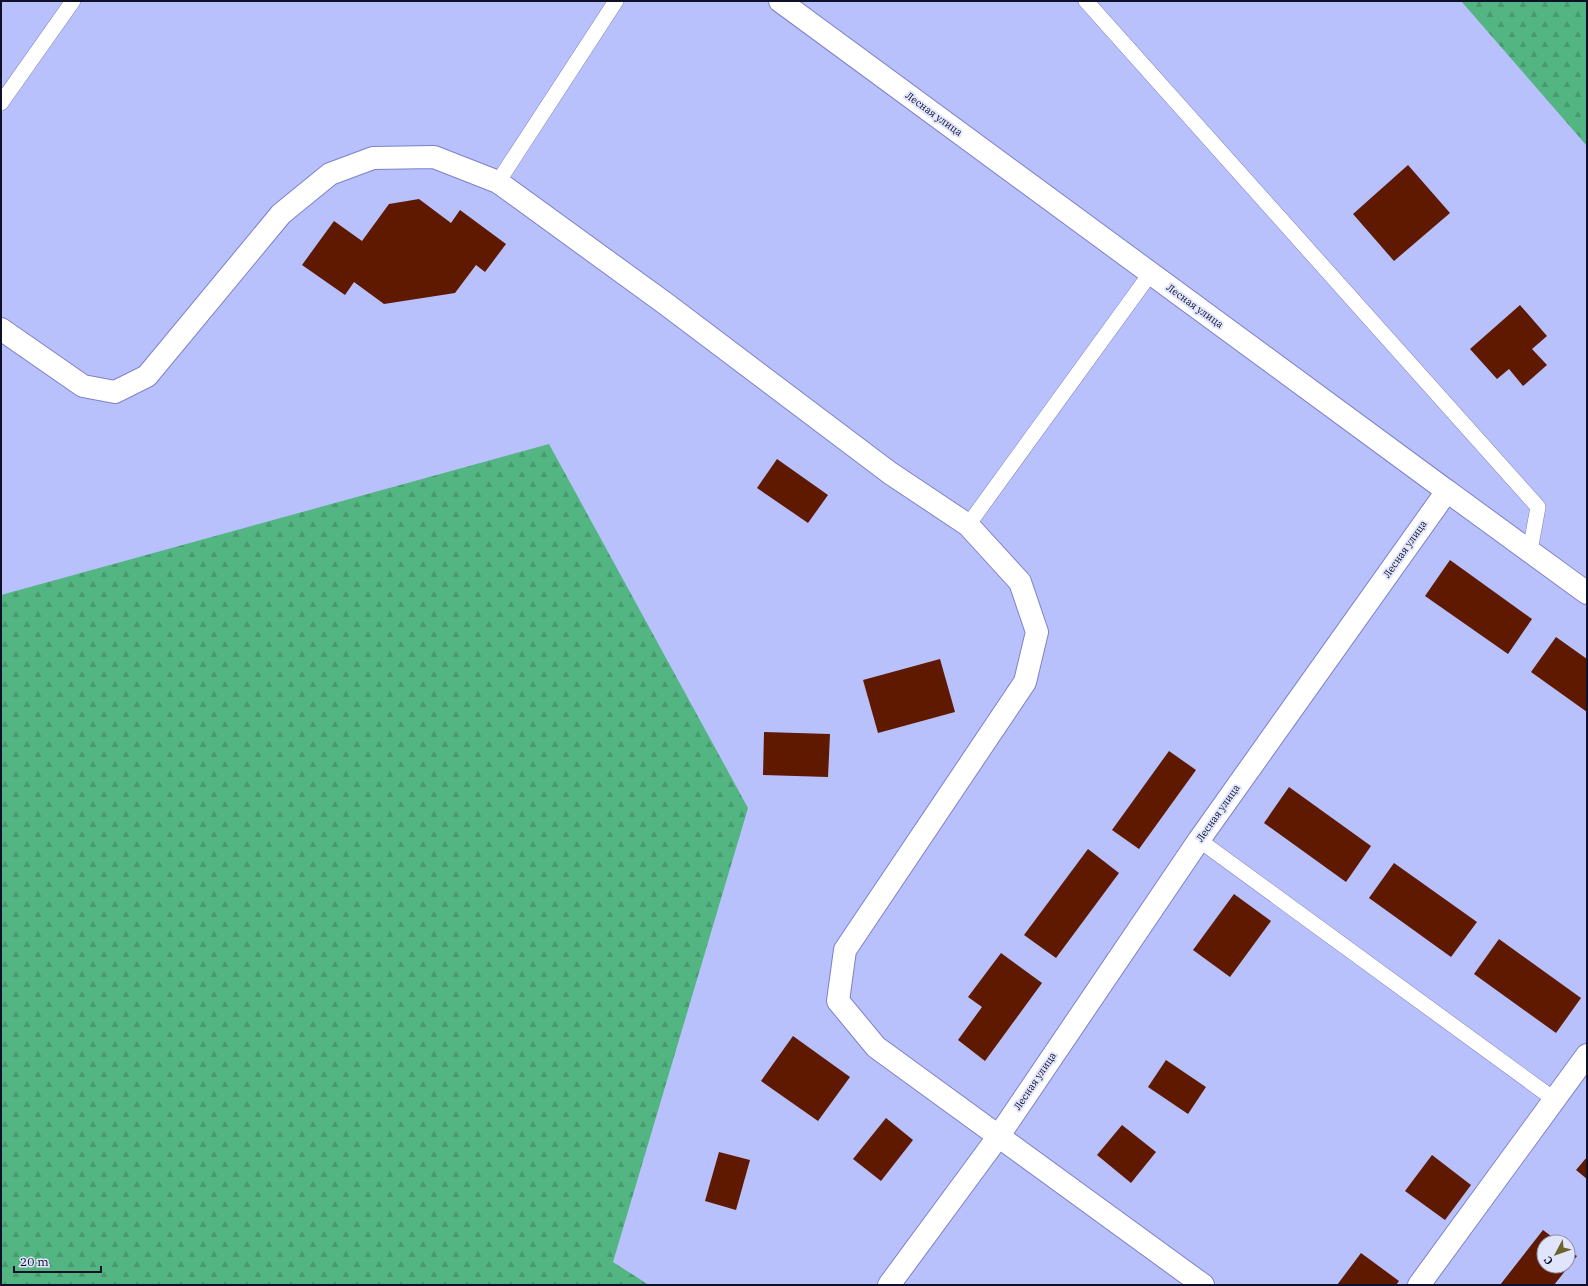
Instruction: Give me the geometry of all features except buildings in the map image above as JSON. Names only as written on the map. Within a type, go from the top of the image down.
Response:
[{"type":"street","name":"Лесная улица","points":[[780,1],[1447,491],[1199,840],[998,1136],[889,1285]]},
{"type":"street","points":[[1,329],[83,386],[115,392],[147,376],[281,214],[330,174],[373,158],[434,157],[498,182],[666,304],[890,472],[968,525],[1020,582],[1037,632],[1025,682],[845,950],[838,1000],[876,1046],[1203,1285]]},
{"type":"street","points":[[1447,491],[1587,593]]},
{"type":"street","points":[[1419,1285],[1587,1055]]},
{"type":"lane","points":[[1,103],[73,1]]},
{"type":"lane","points":[[498,182],[616,1]]},
{"type":"lane","points":[[1086,1],[1538,507],[1530,551]]},
{"type":"lane","points":[[968,525],[1150,274]]},
{"type":"lane","points":[[1199,840],[1555,1100]]},
{"type":"green space","points":[[1461,1],[1587,1],[1587,146]]},
{"type":"green space","points":[[549,444],[748,808],[613,1262],[649,1285],[1,1285],[1,595]]}]
